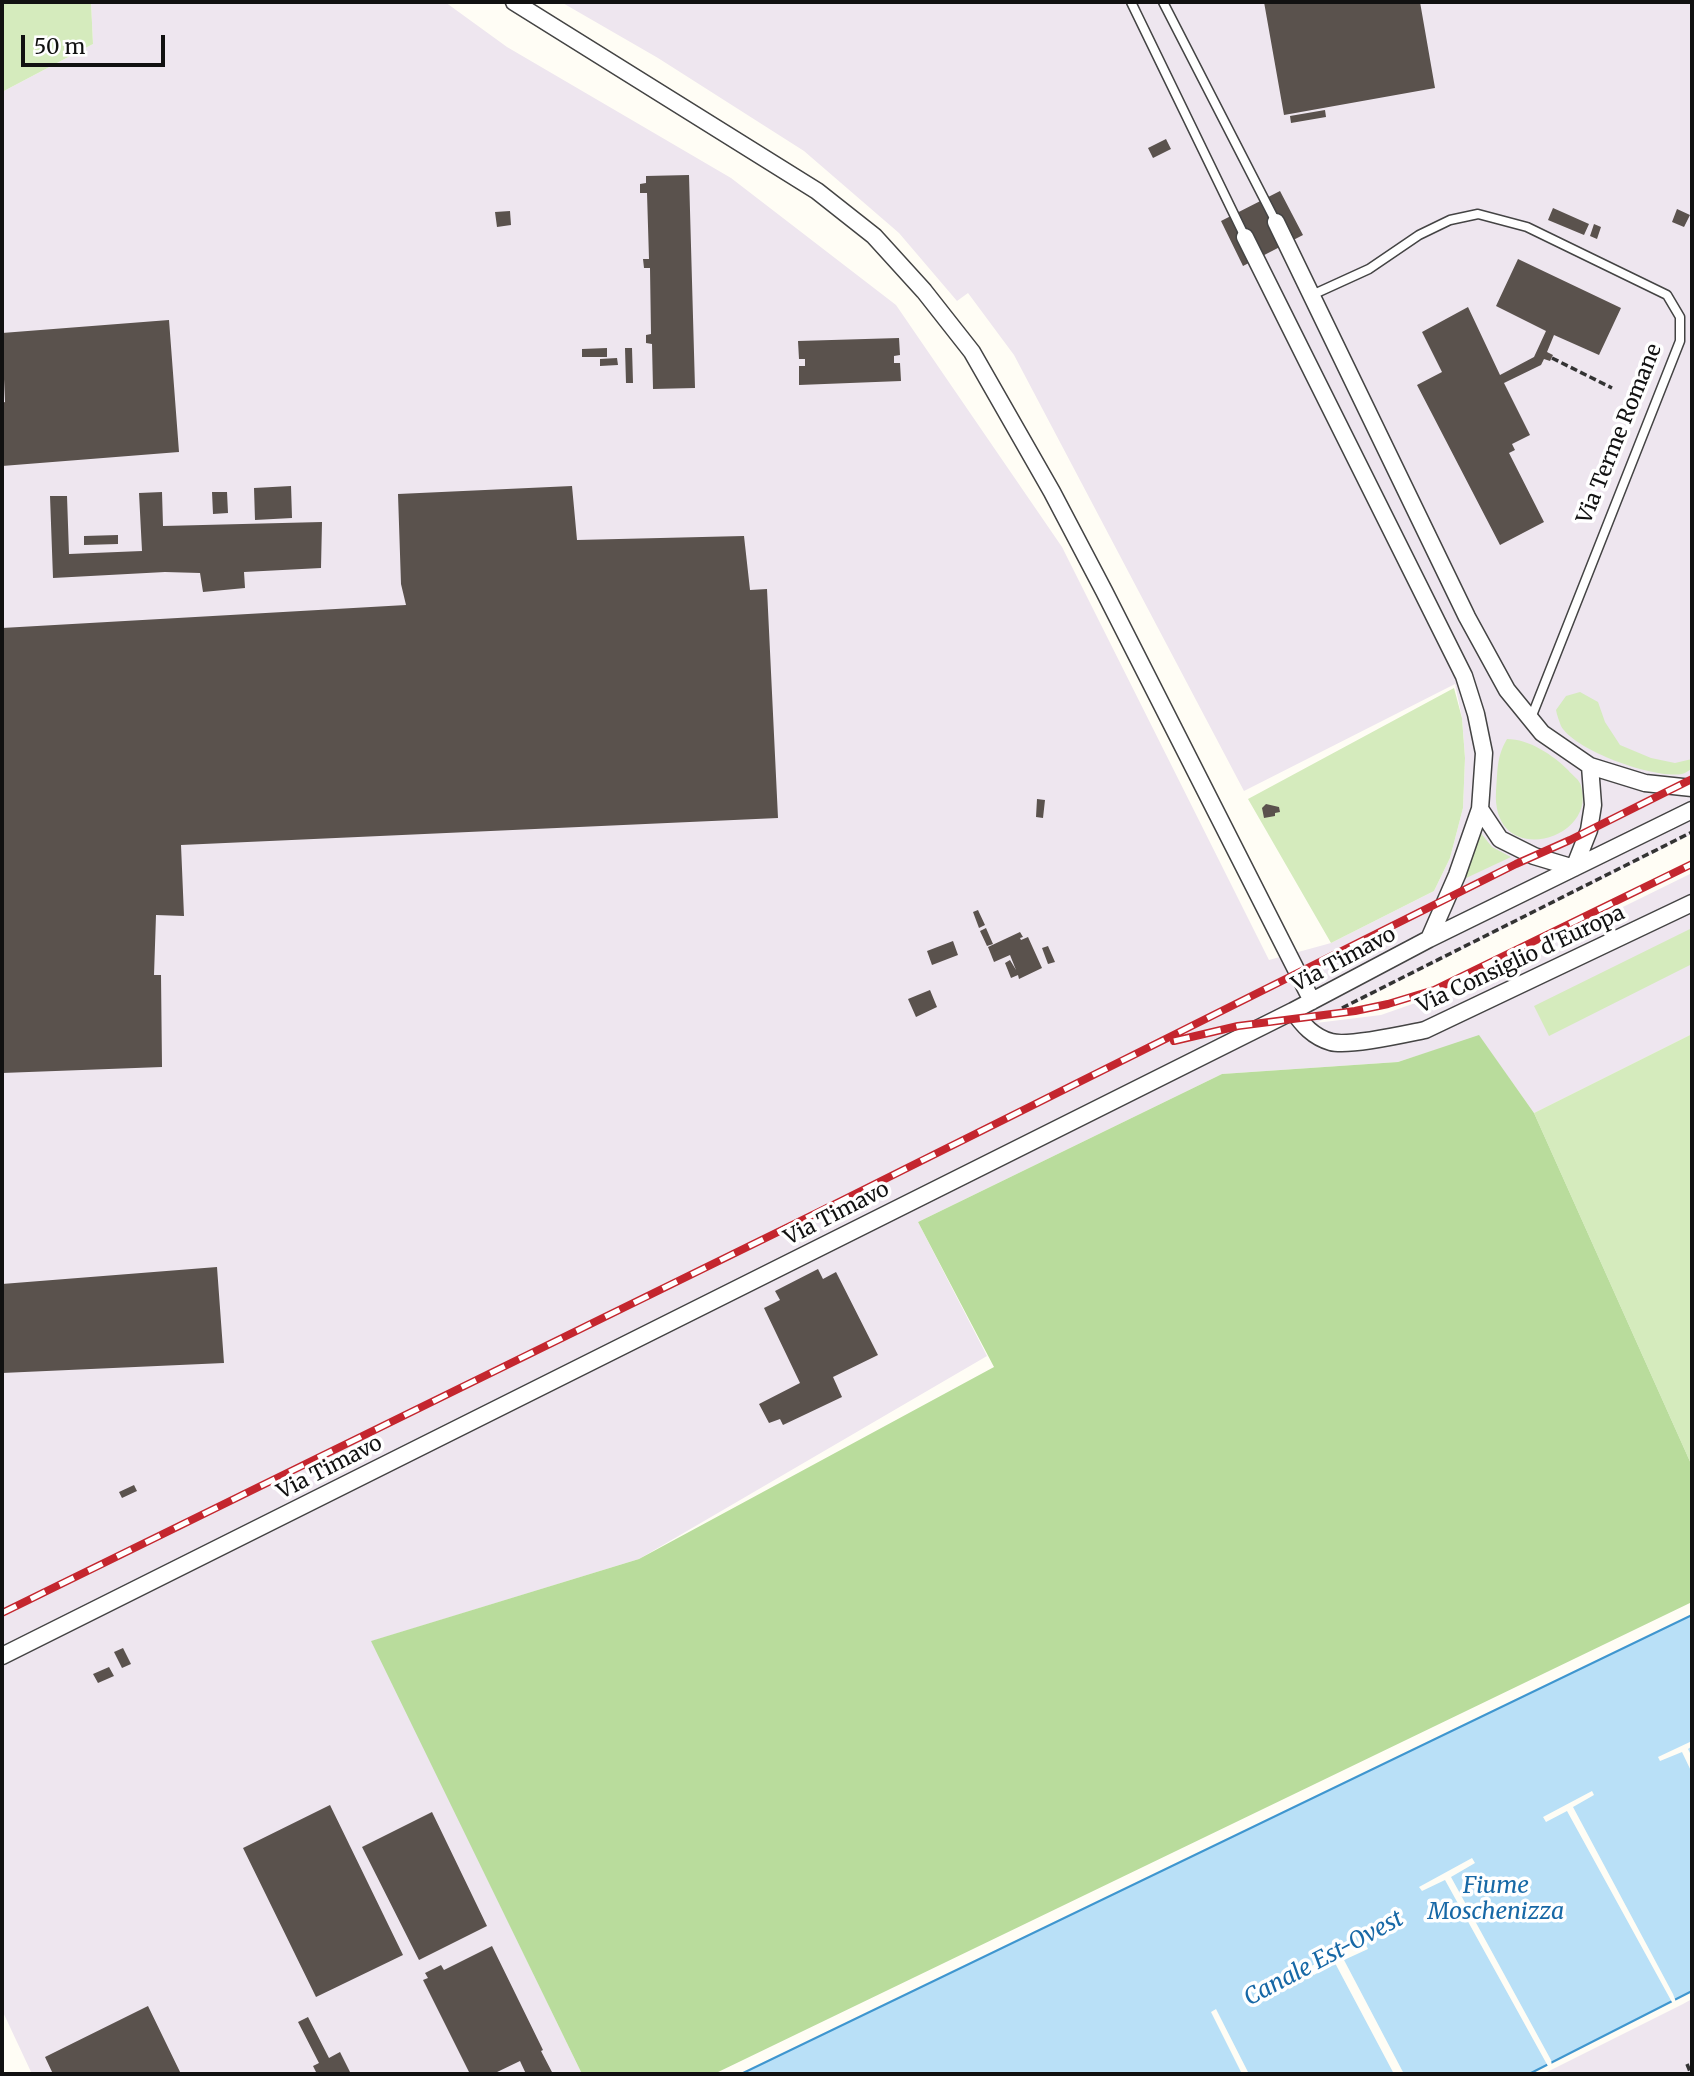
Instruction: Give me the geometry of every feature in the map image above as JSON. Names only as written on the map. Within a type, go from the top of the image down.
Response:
[{"type":"street","points":[[514,2],[817,191],[874,236],[924,291],[972,352],[1052,492],[1312,1001]]},
{"type":"street","points":[[1276,222],[1467,617],[1507,690],[1542,733],[1590,766],[1646,783],[1692,788]]},
{"type":"street","points":[[1245,237],[1464,676],[1476,714],[1484,752],[1480,809],[1457,875],[1430,939]]},
{"type":"street","points":[[1480,809],[1500,839],[1534,856],[1574,868],[1589,830],[1593,805],[1590,766]]},
{"type":"street","name":"Via Timavo","points":[[2,1656],[1692,810]]},
{"type":"street","name":"Via Consiglio d'Europa","points":[[1293,1011],[1305,1028],[1318,1038],[1334,1044],[1425,1030],[1692,903]]},
{"type":"lane","points":[[1131,2],[1245,237]]},
{"type":"lane","points":[[1163,2],[1276,222]]},
{"type":"lane","name":"Via Terme Romane","points":[[1312,295],[1370,269],[1419,235],[1450,220],[1478,214],[1527,227],[1667,295],[1679,317],[1680,341],[1531,719]]},
{"type":"path","points":[[1552,358],[1612,388]]},
{"type":"path","points":[[1342,1008],[1692,832]]},
{"type":"path","points":[[1687,2064],[1691,2074]]},
{"type":"shaded area","points":[[91,2],[445,2],[507,47],[731,178],[896,305],[1062,547],[1269,960],[1331,943],[1434,891],[1450,858],[1463,808],[1465,758],[1462,718],[1455,684],[1244,791],[1014,355],[968,293],[957,301],[899,233],[804,151],[658,58],[561,2],[1692,2],[1692,834],[1316,1023],[1381,1015],[1458,988],[1692,873],[1692,1034],[1534,1113],[1479,1036],[1398,1062],[1222,1074],[918,1222],[987,1356],[639,1559],[372,1641],[582,2074],[32,2074],[2,2010],[2,92],[93,44]]},
{"type":"shaded area","points":[[1692,1999],[1692,2074],[1543,2074],[1683,2004]]},
{"type":"green space","points":[[2,2],[91,2],[93,44],[2,92]]},
{"type":"green space","points":[[1454,688],[1462,718],[1465,758],[1463,808],[1450,858],[1434,891],[1331,943],[1248,799]]},
{"type":"green space","points":[[1580,692],[1598,702],[1605,722],[1620,745],[1651,758],[1675,763],[1692,759],[1692,769],[1682,774],[1654,772],[1617,761],[1582,745],[1561,726],[1556,710],[1566,696]]},
{"type":"green space","points":[[1507,739],[1524,742],[1548,754],[1562,764],[1580,784],[1582,805],[1574,821],[1560,833],[1543,839],[1525,839],[1510,831],[1499,816],[1497,770]]},
{"type":"green space","points":[[1480,832],[1492,847],[1511,857],[1464,879]]},
{"type":"green space","points":[[1692,928],[1692,964],[1549,1036],[1534,1006]]},
{"type":"green space","points":[[1692,1034],[1692,1466],[1534,1113]]},
{"type":"green space","points":[[1479,1035],[1534,1113],[1692,1466],[1692,1602],[714,2074],[582,2074],[371,1641],[639,1559],[994,1367],[918,1222],[1222,1074],[1398,1062]]},
{"type":"water","name":"Fiume Moschenizza","points":[[1692,1615],[1692,1991],[1529,2074],[741,2074]]},
{"type":"pier","points":[[1692,1741],[1692,1746],[1688,1749],[1692,1757],[1692,1773],[1682,1752],[1660,1761],[1658,1757]]},
{"type":"pier","points":[[1592,1791],[1594,1795],[1573,1807],[1673,1994],[1676,2002],[1673,2004],[1567,1811],[1546,1822],[1543,1817]]},
{"type":"pier","points":[[1472,1858],[1475,1863],[1451,1877],[1551,2060],[1552,2066],[1549,2068],[1445,1880],[1422,1891],[1419,1887]]},
{"type":"pier","points":[[1364,1941],[1368,1949],[1344,1960],[1404,2074],[1394,2074],[1335,1963],[1314,1975],[1309,1967]]},
{"type":"pier","points":[[1216,2009],[1249,2074],[1242,2074],[1211,2012]]},
{"type":"building","points":[[1264,2],[1420,2],[1435,88],[1284,115]]},
{"type":"building","points":[[1325,110],[1326,117],[1291,123],[1290,116]]},
{"type":"building","points":[[1166,139],[1171,149],[1153,158],[1148,148]]},
{"type":"building","points":[[689,175],[695,388],[653,389],[652,344],[646,343],[646,335],[651,334],[650,268],[644,268],[643,259],[649,259],[647,193],[640,193],[640,184],[646,183],[646,176]]},
{"type":"building","points":[[1280,191],[1303,235],[1243,266],[1221,221]]},
{"type":"building","points":[[1553,208],[1589,224],[1584,235],[1548,220]]},
{"type":"building","points":[[1677,209],[1690,215],[1684,227],[1672,222]]},
{"type":"building","points":[[510,211],[511,225],[497,227],[495,212]]},
{"type":"building","points":[[1594,224],[1601,227],[1597,239],[1590,236]]},
{"type":"building","points":[[1518,259],[1621,308],[1599,355],[1554,335],[1547,352],[1553,355],[1550,361],[1544,359],[1541,365],[1504,383],[1530,435],[1512,444],[1515,450],[1509,453],[1544,522],[1500,545],[1417,385],[1442,372],[1422,332],[1468,307],[1500,375],[1534,357],[1546,331],[1496,306]]},
{"type":"building","points":[[169,320],[179,452],[2,466],[2,403],[5,402],[2,333]]},
{"type":"building","points":[[899,338],[900,355],[894,356],[894,363],[900,363],[901,381],[799,385],[799,366],[805,366],[805,359],[799,359],[798,341]]},
{"type":"building","points":[[607,348],[607,357],[582,357],[582,349]]},
{"type":"building","points":[[625,348],[632,348],[633,383],[626,383]]},
{"type":"building","points":[[617,358],[618,365],[600,366],[600,359]]},
{"type":"building","points":[[291,486],[292,518],[255,520],[254,488]]},
{"type":"building","points":[[572,486],[577,540],[744,536],[750,590],[767,589],[778,818],[181,845],[184,916],[156,915],[154,975],[161,975],[162,1067],[2,1073],[2,628],[406,605],[401,584],[398,494]]},
{"type":"building","points":[[162,492],[163,526],[322,522],[321,568],[244,572],[245,588],[203,592],[200,573],[165,572],[53,578],[50,496],[67,496],[69,554],[142,551],[139,493]]},
{"type":"building","points":[[212,492],[227,492],[228,513],[213,514]]},
{"type":"building","points":[[118,535],[118,544],[84,545],[84,536]]},
{"type":"building","points":[[1037,799],[1045,800],[1043,818],[1036,817]]},
{"type":"building","points":[[1266,804],[1279,807],[1280,812],[1264,818],[1262,808]]},
{"type":"building","points":[[978,910],[985,925],[979,928],[973,912]]},
{"type":"building","points":[[986,928],[993,944],[987,946],[980,931]]},
{"type":"building","points":[[1020,932],[1023,937],[1021,940],[1028,937],[1042,968],[1019,979],[1018,975],[1011,978],[1005,963],[1010,960],[1016,970],[1010,955],[994,962],[988,947]]},
{"type":"building","points":[[953,941],[958,955],[932,965],[927,951]]},
{"type":"building","points":[[1048,946],[1055,962],[1048,964],[1042,948]]},
{"type":"building","points":[[930,990],[937,1007],[916,1017],[908,999]]},
{"type":"building","points":[[217,1267],[224,1363],[2,1373],[2,1284]]},
{"type":"building","points":[[818,1269],[823,1279],[836,1272],[878,1355],[833,1377],[842,1397],[783,1425],[780,1419],[769,1423],[759,1404],[800,1383],[764,1308],[780,1300],[775,1291]]},
{"type":"building","points":[[134,1485],[137,1491],[122,1498],[119,1492]]},
{"type":"building","points":[[123,1648],[131,1664],[122,1668],[114,1652]]},
{"type":"building","points":[[109,1667],[114,1676],[98,1683],[93,1674]]},
{"type":"building","points":[[330,1805],[403,1955],[316,1997],[243,1848]]},
{"type":"building","points":[[432,1812],[487,1926],[419,1960],[362,1847]]},
{"type":"building","points":[[492,1946],[553,2074],[526,2074],[520,2061],[493,2074],[470,2074],[423,1980],[428,1978],[425,1973],[441,1965],[444,1970]]},
{"type":"building","points":[[148,2006],[181,2074],[53,2074],[45,2057]]},
{"type":"building","points":[[308,2017],[329,2058],[340,2052],[351,2074],[317,2074],[313,2066],[319,2063],[298,2022]]},
{"type":"railway","points":[[2,1613],[1692,779]]},
{"type":"railway","points":[[1174,1041],[1238,1026],[1355,1011],[1434,990],[1692,864]]},
{"type":"water label","name":"Canale Est-Ovest","points":[[1324,1959]]}]
